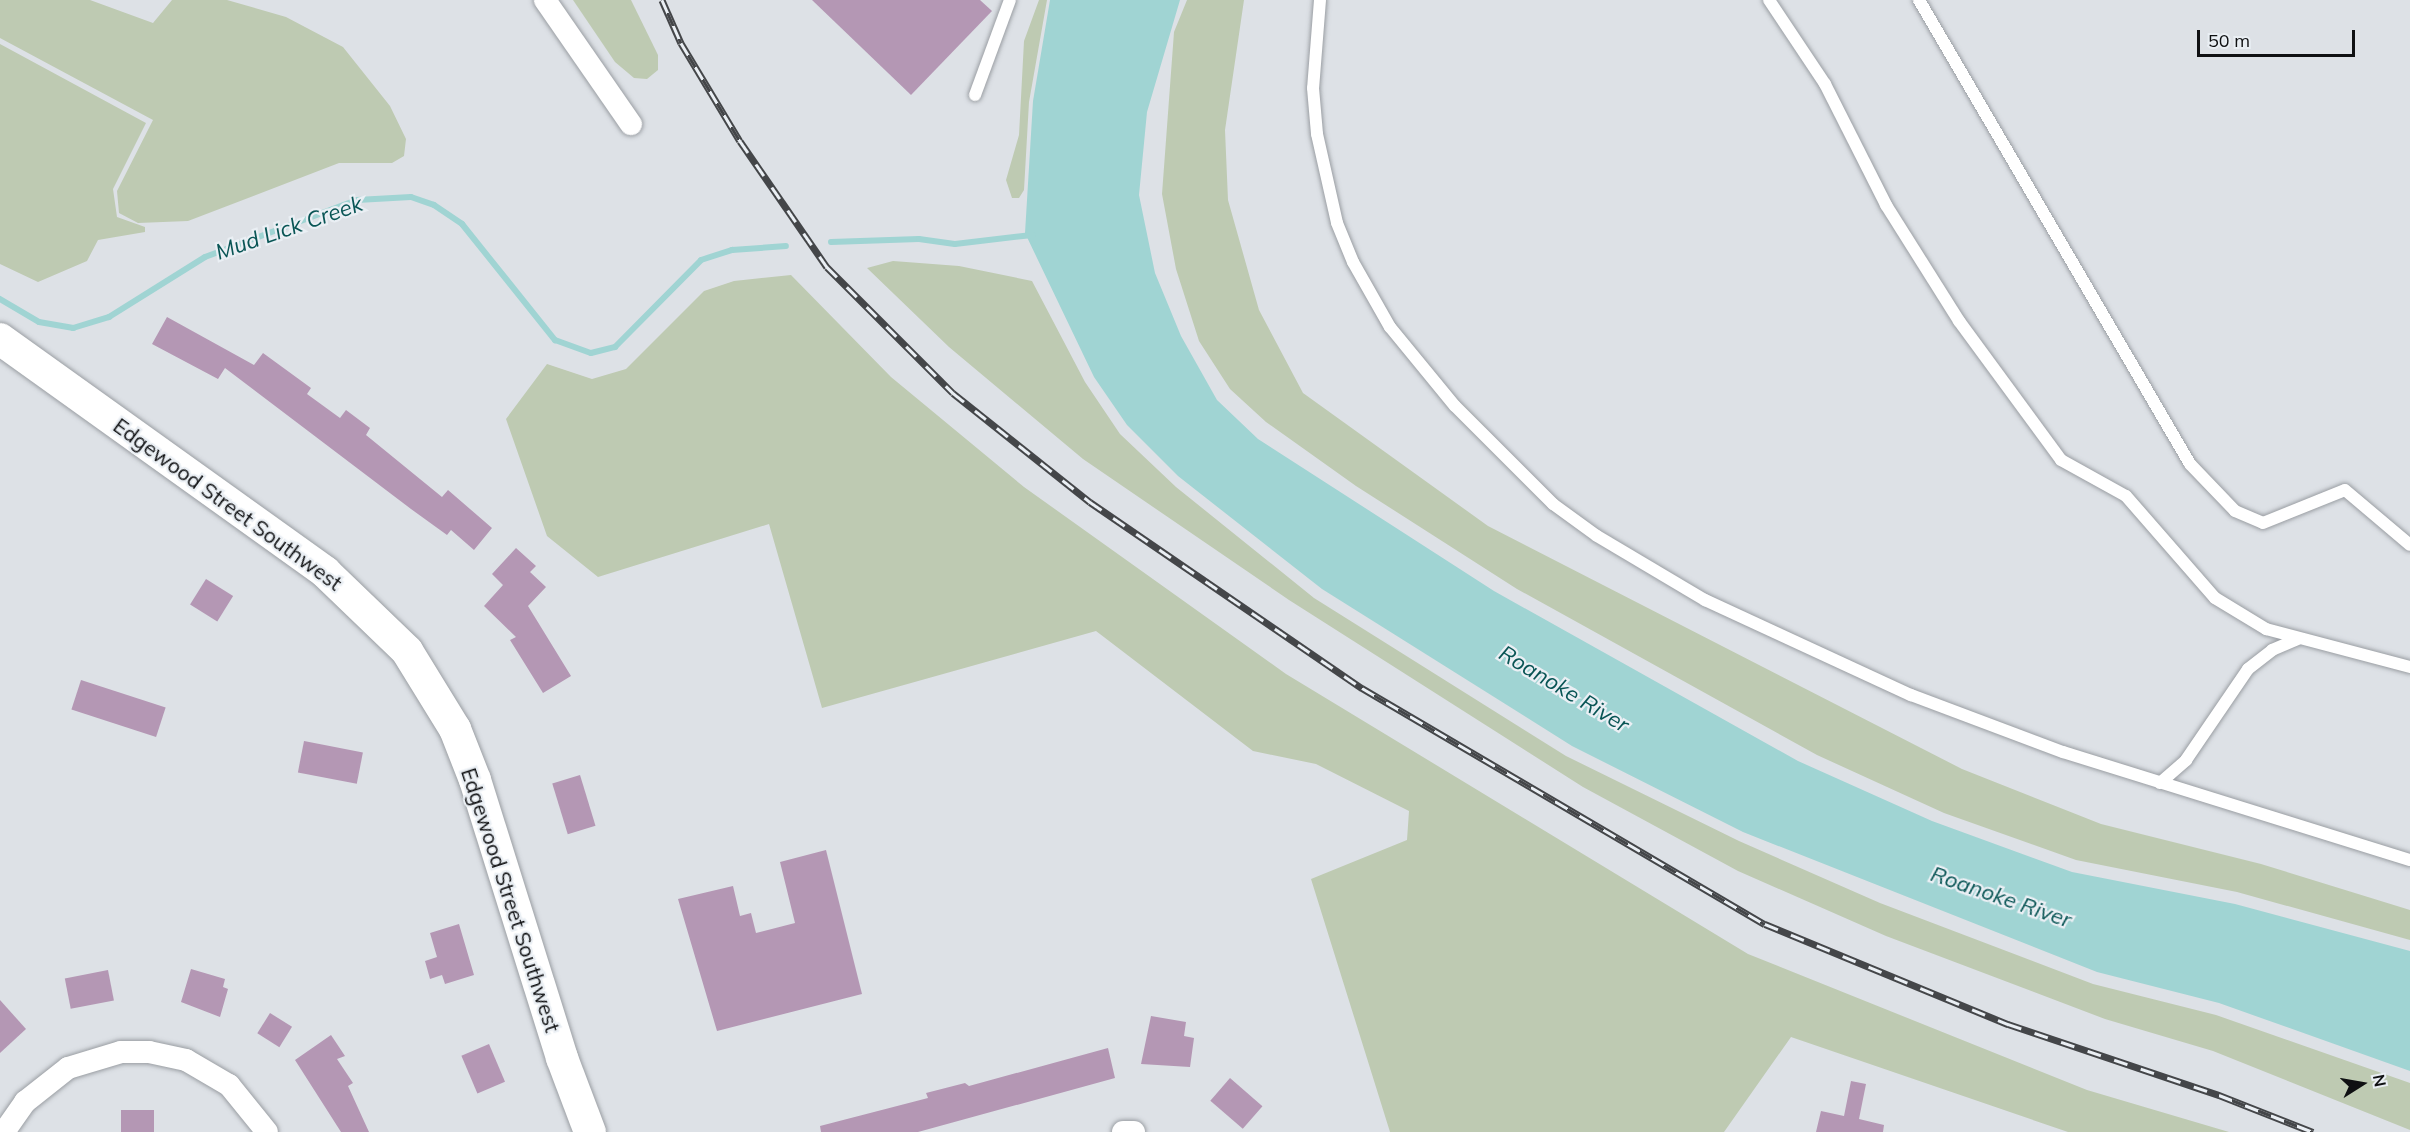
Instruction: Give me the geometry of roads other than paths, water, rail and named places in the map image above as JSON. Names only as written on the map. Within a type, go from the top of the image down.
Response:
[{"type":"street","points":[[545,0],[631,123]]},
{"type":"street","name":"Edgewood Street Southwest","points":[[0,339],[279,537],[367,609],[407,651],[454,729],[475,780],[562,1058],[590,1132]]},
{"type":"street","points":[[4,1132],[25,1102],[68,1068],[121,1052],[148,1052],[186,1060],[229,1085],[267,1132]]},
{"type":"street","points":[[1123,1132],[1134,1132]]},
{"type":"lane","points":[[975,95],[1010,0]]},
{"type":"lane","points":[[1320,0],[1313,88],[1317,134],[1334,212],[1353,262],[1390,327],[1455,406],[1545,497],[1597,536],[1716,605],[1911,695],[2160,783],[2410,860]]},
{"type":"lane","points":[[1769,0],[1825,84],[1886,205],[1959,321],[2061,460],[2126,496],[2215,598],[2266,629],[2410,667]]},
{"type":"lane","points":[[1919,0],[2190,464],[2235,512],[2263,523],[2345,490],[2410,545]]},
{"type":"lane","points":[[2160,783],[2186,760],[2248,669],[2272,650],[2298,639]]},
{"type":"water","name":"Roanoke River","points":[[1050,0],[1180,0],[1147,112],[1139,195],[1155,273],[1181,336],[1217,400],[1258,439],[1494,591],[1798,761],[1932,821],[2072,872],[2235,904],[2410,951],[2410,1071],[2219,1003],[2097,972],[1743,832],[1572,746],[1322,589],[1178,476],[1127,425],[1094,377],[1025,233],[1033,101]]},
{"type":"waterway","name":"Mud Lick Creek","points":[[0,299],[39,322],[73,328],[109,317],[205,257],[357,200],[411,197],[434,205],[462,224],[555,340],[591,353],[615,347],[701,260],[732,250],[786,246]]},
{"type":"waterway","name":"Mud Lick Creek","points":[[831,242],[919,239],[955,244],[1032,235]]},
{"type":"railway","points":[[662,0],[681,43],[740,141],[827,267],[953,393],[1090,502],[1362,688],[1765,924],[2008,1024],[2219,1095],[2313,1132]]}]
